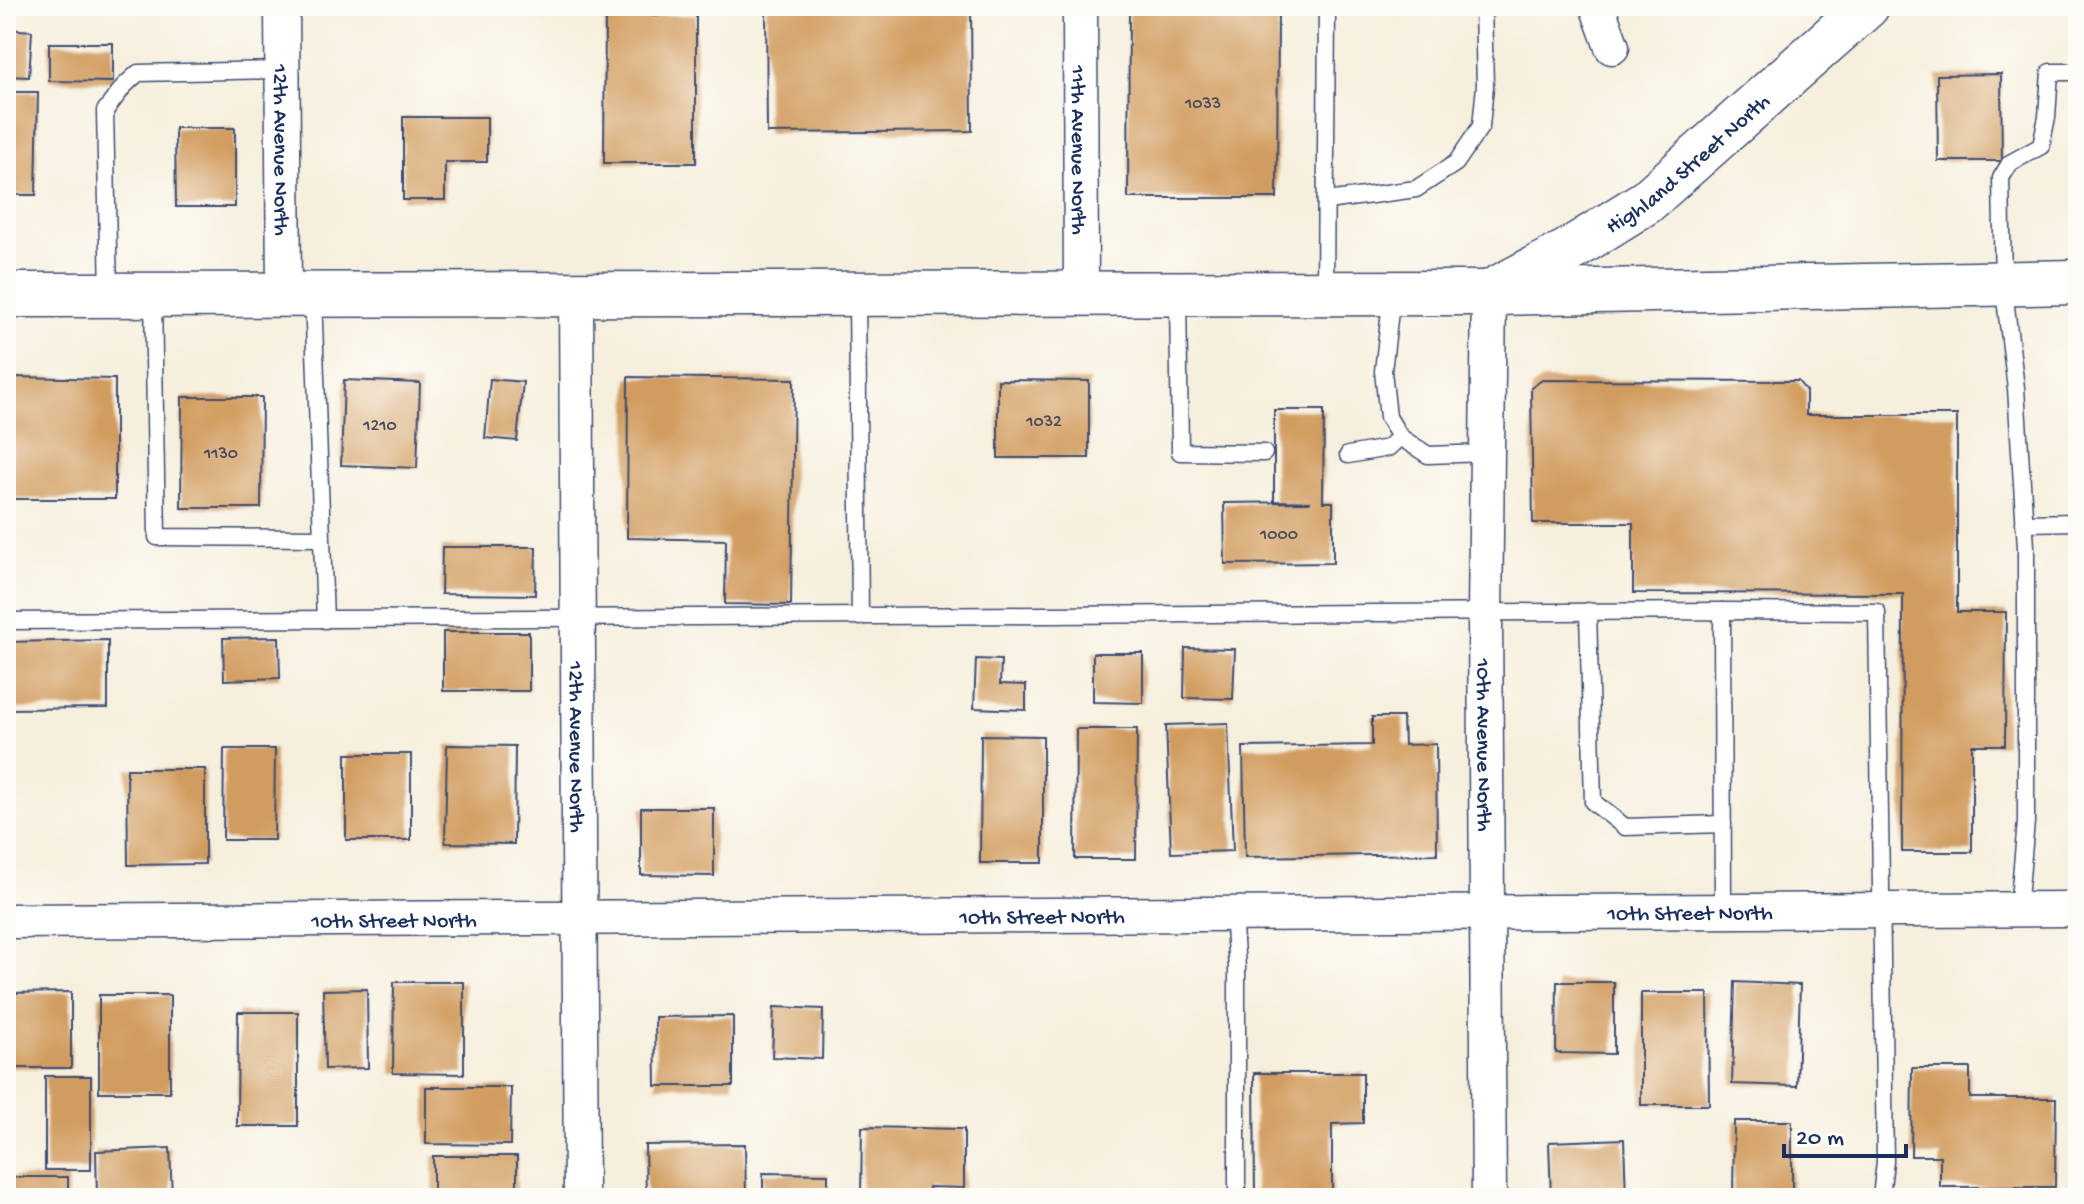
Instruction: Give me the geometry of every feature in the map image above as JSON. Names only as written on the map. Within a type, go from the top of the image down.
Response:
[{"type":"main road","name":"Highland Street North","points":[[1489,293],[1568,251],[1646,202],[1867,6]]},
{"type":"main road","points":[[6,295],[1489,293],[2078,282]]},
{"type":"street","name":"12th Avenue North","points":[[282,6],[283,70],[299,295]]},
{"type":"street","name":"11th Avenue North","points":[[1080,6],[1081,294]]},
{"type":"street","points":[[1597,6],[1612,47]]},
{"type":"street","name":"10th Avenue North","points":[[1489,293],[1485,614],[1489,1198]]},
{"type":"street","name":"12th Avenue North","points":[[576,295],[581,1198]]},
{"type":"street","name":"10th Street North","points":[[6,921],[2078,909]]},
{"type":"lane","points":[[1325,294],[1327,6]]},
{"type":"lane","points":[[1327,201],[1416,189],[1456,163],[1481,126],[1485,86],[1483,6]]},
{"type":"lane","points":[[109,295],[105,111],[124,86],[138,73],[283,70]]},
{"type":"lane","points":[[2018,910],[2026,822],[2024,523],[2016,388],[2003,283],[2001,178],[2010,163],[2041,146],[2047,117],[2050,72],[2078,72]]},
{"type":"lane","points":[[1393,293],[1383,371],[1388,417],[1400,437],[1428,455],[1487,453]]},
{"type":"lane","points":[[857,294],[860,617]]},
{"type":"lane","points":[[1178,294],[1180,452],[1264,453]]},
{"type":"lane","points":[[153,295],[157,537],[321,538]]},
{"type":"lane","points":[[299,295],[321,538],[325,620]]},
{"type":"lane","points":[[1348,455],[1388,448],[1400,437]]},
{"type":"lane","points":[[2024,523],[2078,522]]},
{"type":"lane","points":[[1588,611],[1593,802],[1625,827],[1723,824]]},
{"type":"lane","points":[[1722,611],[1723,911]]},
{"type":"lane","points":[[6,621],[1877,612],[1885,1161],[1881,1198]]},
{"type":"lane","points":[[1233,914],[1237,968],[1237,1198]]},
{"type":"building","points":[[766,6],[971,6],[972,131],[767,133]]},
{"type":"building","points":[[1129,6],[1278,6],[1277,198],[1128,198]]},
{"type":"building","points":[[605,15],[696,15],[696,163],[604,163]]},
{"type":"building","points":[[6,29],[32,31],[29,77],[6,76]]},
{"type":"building","points":[[49,43],[113,43],[113,82],[49,81]]},
{"type":"building","points":[[2001,74],[2002,161],[1938,161],[1937,75]]},
{"type":"building","points":[[6,92],[38,92],[36,195],[6,195]]},
{"type":"building","points":[[403,117],[487,117],[487,162],[445,162],[445,200],[403,200]]},
{"type":"building","points":[[175,128],[235,128],[235,207],[176,207]]},
{"type":"building","points":[[12,377],[115,379],[115,499],[11,499]]},
{"type":"building","points":[[628,377],[794,379],[791,605],[725,604],[726,540],[627,538]]},
{"type":"building","points":[[490,379],[523,382],[517,441],[485,438]]},
{"type":"building","points":[[344,380],[420,383],[417,468],[341,465]]},
{"type":"building","points":[[998,380],[1089,381],[1089,458],[998,458]]},
{"type":"building","points":[[1542,380],[1798,381],[1806,391],[1806,415],[1957,415],[1957,612],[2006,612],[2005,745],[1972,745],[1972,852],[1902,852],[1903,594],[1633,593],[1633,523],[1533,523],[1531,388]]},
{"type":"building","points":[[182,397],[262,397],[261,508],[181,508]]},
{"type":"building","points":[[1274,410],[1324,410],[1323,502],[1333,502],[1333,563],[1225,564],[1224,503],[1311,502],[1274,501]]},
{"type":"building","points":[[442,547],[536,547],[535,595],[441,594]]},
{"type":"building","points":[[443,632],[529,632],[529,691],[443,691]]},
{"type":"building","points":[[279,637],[280,678],[224,680],[223,638]]},
{"type":"building","points":[[108,640],[108,708],[6,709],[6,642]]},
{"type":"building","points":[[1185,648],[1235,649],[1233,699],[1184,698]]},
{"type":"building","points":[[1093,653],[1143,653],[1143,703],[1093,702]]},
{"type":"building","points":[[976,659],[1001,660],[1000,684],[1026,685],[1026,710],[974,708]]},
{"type":"building","points":[[1372,717],[1403,717],[1404,745],[1436,744],[1437,854],[1245,857],[1243,747],[1372,745]]},
{"type":"building","points":[[1228,723],[1233,851],[1171,853],[1166,725]]},
{"type":"building","points":[[1076,729],[1137,729],[1136,859],[1075,859]]},
{"type":"building","points":[[981,735],[1043,736],[1043,863],[980,863]]},
{"type":"building","points":[[447,745],[515,746],[514,844],[445,843]]},
{"type":"building","points":[[224,749],[275,749],[274,840],[223,840]]},
{"type":"building","points":[[346,754],[411,754],[411,840],[346,840]]},
{"type":"building","points":[[127,769],[205,769],[205,864],[128,865]]},
{"type":"building","points":[[641,808],[714,808],[714,876],[641,875]]},
{"type":"building","points":[[394,982],[464,982],[464,1074],[393,1073]]},
{"type":"building","points":[[1557,982],[1614,982],[1614,1054],[1556,1053]]},
{"type":"building","points":[[1735,982],[1800,985],[1797,1086],[1732,1084]]},
{"type":"building","points":[[367,989],[368,1068],[325,1069],[323,990]]},
{"type":"building","points":[[71,992],[71,1068],[6,1068],[6,993]]},
{"type":"building","points":[[1641,993],[1708,993],[1709,1105],[1641,1105]]},
{"type":"building","points":[[99,995],[170,995],[170,1092],[99,1092]]},
{"type":"building","points":[[774,1007],[823,1009],[822,1059],[772,1057]]},
{"type":"building","points":[[238,1012],[298,1012],[298,1126],[237,1126]]},
{"type":"building","points":[[733,1016],[733,1086],[656,1086],[655,1017]]},
{"type":"building","points":[[1912,1068],[1970,1068],[1970,1098],[2056,1098],[2055,1187],[1940,1187],[1940,1156],[1911,1156]]},
{"type":"building","points":[[1254,1073],[1363,1073],[1363,1123],[1332,1124],[1332,1198],[1255,1198]]},
{"type":"building","points":[[45,1076],[91,1076],[91,1170],[45,1170]]},
{"type":"building","points":[[426,1087],[511,1087],[510,1145],[426,1144]]},
{"type":"building","points":[[1734,1121],[1792,1121],[1792,1198],[1733,1198]]},
{"type":"building","points":[[862,1127],[964,1129],[964,1188],[929,1187],[929,1198],[861,1198]]},
{"type":"building","points":[[1624,1139],[1626,1197],[1551,1198],[1549,1142]]},
{"type":"building","points":[[745,1144],[746,1198],[646,1198],[645,1145]]},
{"type":"building","points":[[170,1148],[172,1198],[97,1198],[96,1151]]},
{"type":"building","points":[[433,1156],[517,1156],[517,1198],[433,1198]]},
{"type":"building","points":[[763,1173],[828,1174],[828,1198],[763,1198]]},
{"type":"building","points":[[9,1177],[68,1177],[68,1198],[9,1198]]}]
